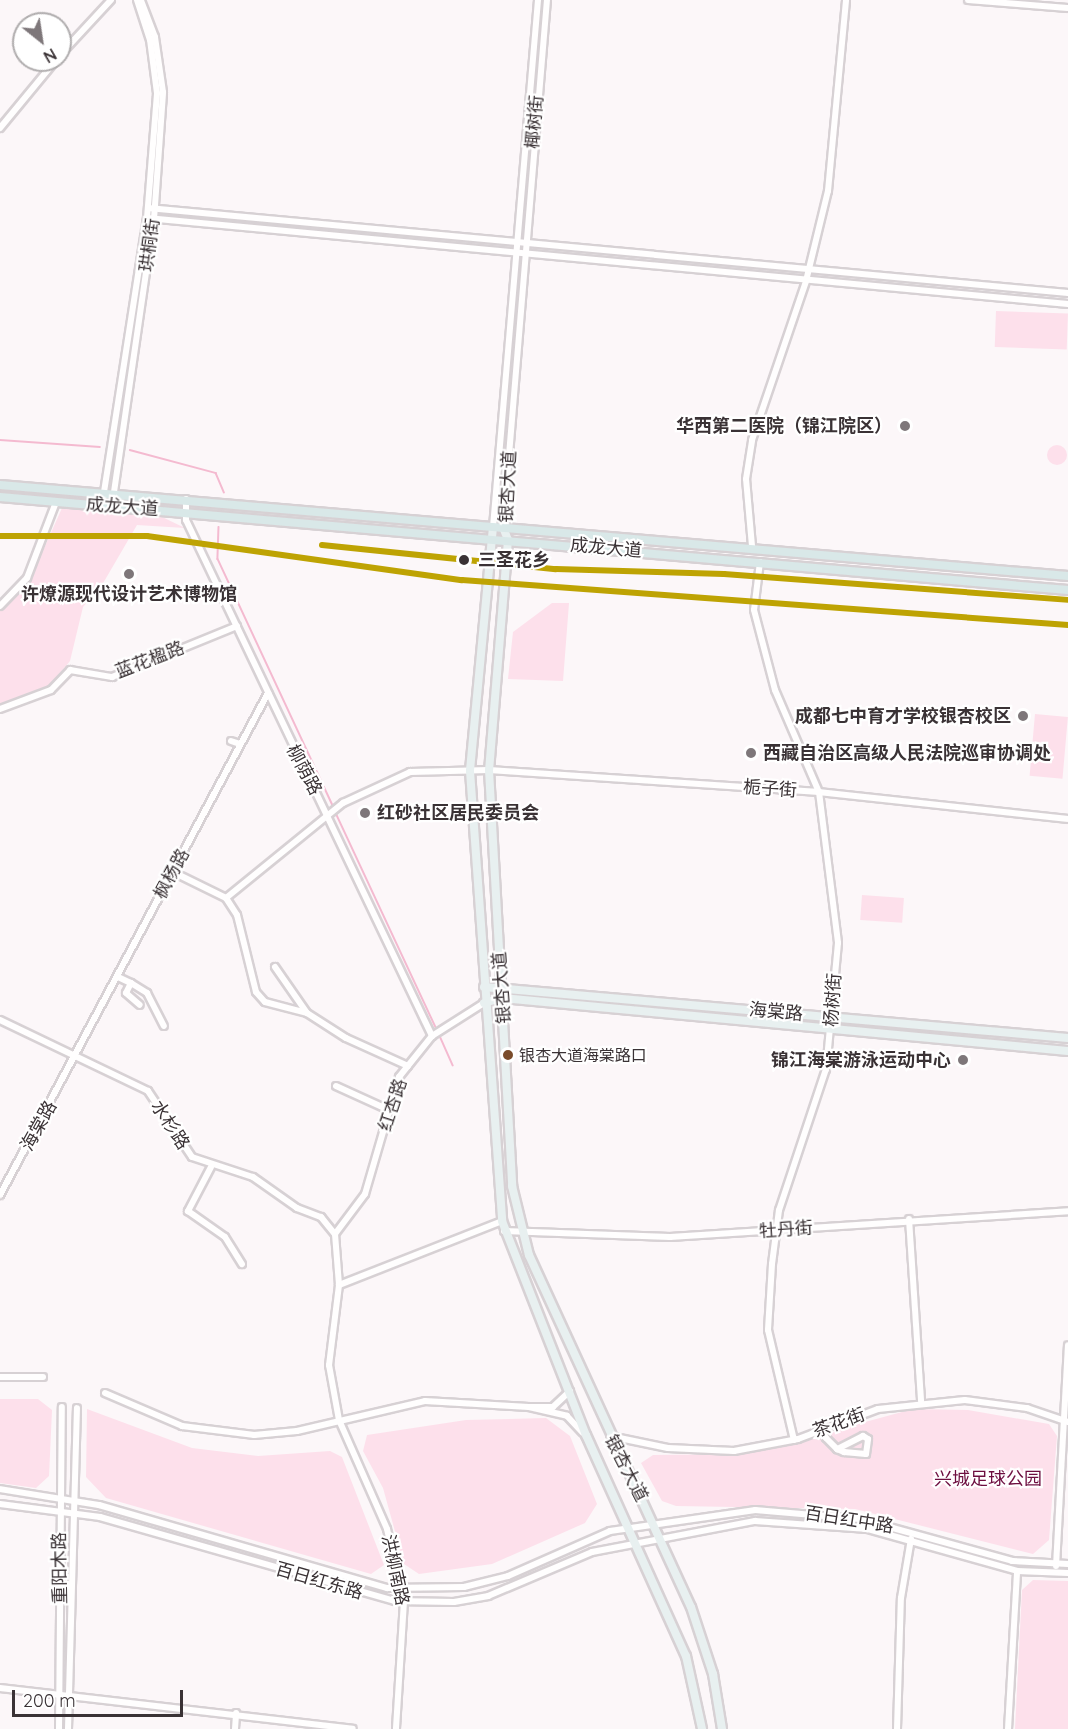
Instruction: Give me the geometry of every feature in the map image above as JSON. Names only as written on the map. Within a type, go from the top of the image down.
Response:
[{"type":"highway","name":"成龙大道","points":[[0,485],[114,492],[503,527],[752,546],[1068,576]]},
{"type":"highway","name":"成龙大道","points":[[0,497],[1068,590]]},
{"type":"main road","name":"银杏大道","points":[[493,526],[470,771],[484,1003],[501,1221],[586,1435],[686,1656],[702,1729]]},
{"type":"main road","name":"银杏大道","points":[[503,527],[508,540],[489,770],[492,889],[504,986],[502,998],[505,1105],[522,1229],[610,1436],[661,1537],[703,1638],[722,1729]]},
{"type":"main road","name":"海棠路","points":[[484,987],[504,986],[1068,1038]]},
{"type":"main road","name":"海棠路","points":[[484,1003],[502,998],[1068,1051]]},
{"type":"street","points":[[72,42],[111,0]]},
{"type":"street","name":"珙桐街","points":[[114,492],[151,218],[163,92],[155,37],[139,0]]},
{"type":"street","name":"椰树街","points":[[517,243],[538,0]]},
{"type":"street","name":"椰树街","points":[[526,244],[547,0]]},
{"type":"street","points":[[752,546],[746,479],[752,440],[806,280],[828,192],[846,0]]},
{"type":"street","points":[[969,0],[1068,8]]},
{"type":"street","points":[[0,128],[46,72]]},
{"type":"street","points":[[152,209],[807,271],[1068,293]]},
{"type":"street","points":[[151,218],[526,255],[1068,304]]},
{"type":"street","name":"珙桐街","points":[[104,492],[151,218]]},
{"type":"street","name":"银杏大道","points":[[493,526],[517,243]]},
{"type":"street","name":"银杏大道","points":[[503,527],[526,244]]},
{"type":"street","name":"柳荫路","points":[[186,499],[185,512],[237,626],[268,693],[330,814],[432,1036]]},
{"type":"street","points":[[0,606],[27,578],[56,502]]},
{"type":"street","name":"杨树街","points":[[760,562],[754,610],[762,645],[819,792],[838,943],[832,1029],[826,1069],[797,1148],[776,1231],[768,1330],[794,1440]]},
{"type":"street","name":"蓝花楹路","points":[[0,709],[51,690],[70,670],[112,677],[237,626]]},
{"type":"street","name":"枫杨路","points":[[77,1056],[268,693]]},
{"type":"street","points":[[231,741],[240,744]]},
{"type":"street","name":"栀子街","points":[[226,898],[338,807],[410,772],[489,770],[819,792],[1068,819]]},
{"type":"street","points":[[173,872],[226,898],[237,915],[256,992],[266,1002],[307,1013],[346,1038],[408,1066]]},
{"type":"street","points":[[275,967],[307,1013]]},
{"type":"street","points":[[118,977],[147,993],[164,1026]]},
{"type":"street","points":[[131,983],[126,993],[140,1005]]},
{"type":"street","name":"红杏路","points":[[335,1233],[364,1194],[389,1110],[408,1066],[432,1036],[484,1003]]},
{"type":"street","name":"水杉路","points":[[0,1020],[148,1091],[180,1144],[211,1167],[253,1177],[297,1208],[321,1217],[335,1233]]},
{"type":"street","name":"海棠路","points":[[0,1195],[77,1056]]},
{"type":"street","points":[[336,1086],[389,1110]]},
{"type":"street","points":[[211,1167],[188,1211],[225,1237],[242,1264]]},
{"type":"street","name":"牡丹街","points":[[504,1231],[522,1229],[670,1237],[776,1231],[909,1219],[1068,1211]]},
{"type":"street","points":[[909,1219],[921,1402]]},
{"type":"street","points":[[339,1285],[501,1221]]},
{"type":"street","name":"洪柳南路","points":[[335,1233],[339,1285],[329,1365],[339,1420],[387,1529],[404,1601],[396,1729]]},
{"type":"street","points":[[1056,1572],[1066,1421],[1068,1345]]},
{"type":"street","points":[[0,1377],[43,1377]]},
{"type":"street","points":[[105,1393],[183,1426],[225,1434],[279,1434],[425,1401],[553,1407],[570,1391]]},
{"type":"street","name":"茶花街","points":[[610,1436],[701,1452],[766,1448],[794,1440],[821,1428],[921,1402],[1028,1408],[1066,1421]]},
{"type":"street","name":"重阳木路","points":[[59,1729],[62,1693],[60,1510],[62,1407]]},
{"type":"street","points":[[529,1407],[567,1416],[586,1435]]},
{"type":"street","name":"重阳木路","points":[[68,1729],[72,1499],[77,1408]]},
{"type":"street","points":[[821,1428],[837,1449],[850,1453],[866,1454],[868,1439],[863,1436],[837,1449]]},
{"type":"street","points":[[848,1444],[850,1453]]},
{"type":"street","name":"百日红东路","points":[[0,1489],[61,1496],[401,1589],[491,1581],[587,1539],[627,1528]]},
{"type":"street","name":"百日红东路","points":[[0,1504],[60,1510],[404,1601],[488,1596],[592,1552],[635,1545]]},
{"type":"street","name":"百日红中路","points":[[627,1528],[653,1522],[756,1510],[823,1514],[890,1525],[1012,1561],[1068,1564]]},
{"type":"street","name":"百日红中路","points":[[635,1545],[661,1537],[755,1521],[803,1521],[911,1539],[1017,1571],[1068,1573]]},
{"type":"street","points":[[897,1729],[901,1598],[911,1539]]},
{"type":"street","points":[[1008,1729],[1017,1571]]},
{"type":"street","points":[[0,1688],[236,1713],[353,1729]]},
{"type":"street","points":[[235,1729],[236,1713]]},
{"type":"green space","points":[[996,311],[1068,314],[1067,349],[995,347]]},
{"type":"green space","points":[[1053,445],[1061,445],[1067,451],[1067,459],[1061,465],[1053,465],[1047,459],[1047,451]]},
{"type":"green space","points":[[62,508],[158,515],[185,528],[137,525],[102,585],[83,607],[70,661],[48,688],[0,710],[0,611],[29,582]]},
{"type":"green space","points":[[552,603],[569,603],[563,681],[508,679],[513,632]]},
{"type":"green space","points":[[1035,714],[1068,717],[1062,779],[1030,776]]},
{"type":"green space","points":[[862,895],[904,898],[902,923],[860,920]]},
{"type":"green space","points":[[0,1399],[38,1399],[52,1410],[49,1476],[36,1488],[0,1483]]},
{"type":"green space","points":[[87,1409],[192,1448],[258,1456],[330,1451],[342,1457],[384,1565],[371,1574],[106,1498],[86,1477]]},
{"type":"green space","name":"兴城足球公园","points":[[913,1409],[968,1410],[1049,1424],[1057,1436],[1049,1540],[1033,1554],[855,1509],[676,1506],[662,1501],[641,1463],[653,1455],[747,1454]]},
{"type":"green space","points":[[546,1418],[570,1436],[597,1504],[585,1523],[492,1564],[419,1574],[404,1564],[383,1488],[363,1451],[367,1435],[466,1420]]},
{"type":"green space","points":[[1033,1580],[1068,1581],[1068,1729],[1015,1729],[1022,1590]]},
{"type":"waterway","points":[[0,440],[100,447]]},
{"type":"waterway","points":[[130,450],[216,473],[224,492]]},
{"type":"waterway","points":[[219,527],[218,559],[334,808]]},
{"type":"waterway","points":[[336,813],[436,1027]]},
{"type":"waterway","points":[[440,1036],[453,1065]]},
{"type":"transit line","points":[[0,536],[147,536],[462,580],[1068,625]]},
{"type":"transit line","points":[[322,545],[556,569],[724,574],[1068,600]]},
{"type":"place","name":"华西第二医院（锦江院区）","points":[[905,426]]},
{"type":"place","name":"三圣花乡","points":[[464,560]]},
{"type":"place","name":"许燎源现代设计艺术博物馆","points":[[129,574]]},
{"type":"place","name":"成都七中育才学校银杏校区","points":[[1023,716]]},
{"type":"place","name":"西藏自治区高级人民法院巡审协调处","points":[[751,753]]},
{"type":"place","name":"红砂社区居民委员会","points":[[365,813]]},
{"type":"place","name":"银杏大道海棠路口","points":[[508,1055]]},
{"type":"place","name":"锦江海棠游泳运动中心","points":[[963,1060]]}]
